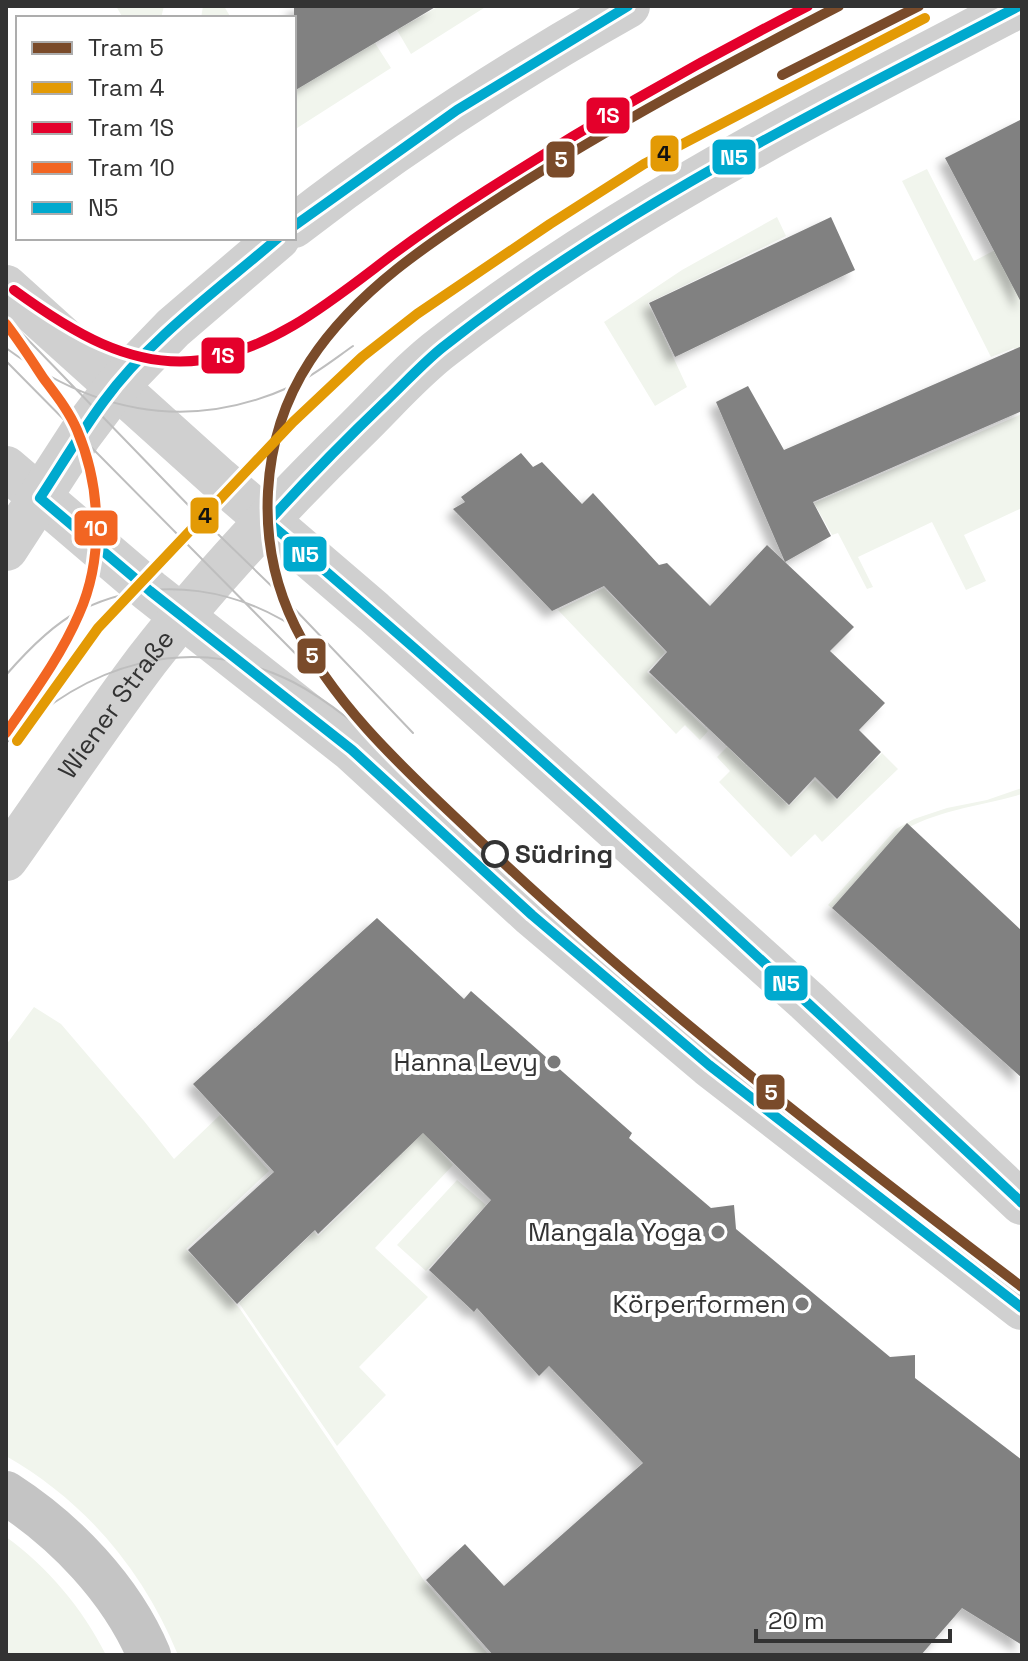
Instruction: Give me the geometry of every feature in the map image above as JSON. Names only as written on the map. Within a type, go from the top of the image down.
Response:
[{"type":"highway","points":[[6,1493],[53,1528],[91,1566],[136,1628],[149,1655]]},
{"type":"main road","points":[[296,224],[334,195],[511,76],[628,6]]},
{"type":"main road","points":[[268,522],[316,469],[441,348],[552,269],[670,193],[1019,6]]},
{"type":"main road","points":[[6,549],[80,435],[116,387],[173,328],[276,240]]},
{"type":"main road","points":[[6,287],[807,1001],[1022,1203]]},
{"type":"main road","points":[[6,468],[183,617],[352,750],[520,904],[709,1065],[1022,1308]]},
{"type":"main road","name":"Wiener Straße","points":[[6,859],[147,661],[268,522]]},
{"type":"shaded area","points":[[116,6],[164,6],[162,16],[122,16]]},
{"type":"shaded area","points":[[203,6],[224,6],[230,16],[201,16]]},
{"type":"shaded area","points":[[439,6],[487,6],[411,54],[397,30]]},
{"type":"shaded area","points":[[375,43],[391,68],[296,129],[296,90]]},
{"type":"shaded area","points":[[927,169],[974,261],[1022,236],[1022,365],[1014,348],[991,357],[902,181]]},
{"type":"shaded area","points":[[777,217],[786,236],[648,303],[687,387],[655,406],[604,322],[682,270]]},
{"type":"shaded area","points":[[1022,414],[1022,508],[964,535],[986,581],[966,590],[932,522],[858,557],[873,587],[867,589],[838,533],[832,535],[814,503]]},
{"type":"shaded area","points":[[604,588],[665,652],[647,672],[708,731],[700,740],[685,725],[676,734],[558,610]]},
{"type":"shaded area","points":[[727,747],[789,806],[815,780],[837,800],[882,753],[898,769],[822,842],[815,834],[791,857],[719,782],[730,771],[717,757]]},
{"type":"shaded area","points":[[1022,788],[1022,794],[943,814],[899,833],[832,908],[828,905],[896,829],[947,808],[987,800]]},
{"type":"shaded area","points":[[34,1007],[61,1024],[174,1159],[220,1115],[269,1171],[186,1249],[240,1309],[425,1582],[489,1655],[178,1655],[148,1595],[109,1541],[62,1495],[6,1456],[6,1045]]},
{"type":"shaded area","points":[[424,1127],[443,1147],[440,1151],[453,1165],[375,1248],[428,1297],[359,1367],[386,1395],[337,1446],[239,1303],[314,1232],[318,1236],[381,1176],[378,1171]]},
{"type":"shaded area","points":[[457,1180],[486,1205],[426,1271],[397,1245]]},
{"type":"shaded area","points":[[6,1537],[36,1561],[63,1590],[106,1655],[6,1655]]},
{"type":"building","points":[[294,6],[437,6],[296,90]]},
{"type":"building","points":[[1022,119],[1022,304],[945,158]]},
{"type":"building","points":[[831,217],[855,270],[675,357],[649,303]]},
{"type":"building","points":[[1022,346],[1022,411],[813,502],[831,536],[785,562],[716,402],[748,386],[784,450]]},
{"type":"building","points":[[521,453],[533,467],[542,462],[582,504],[593,493],[659,565],[667,563],[710,606],[767,545],[854,627],[830,651],[885,703],[859,730],[881,752],[837,799],[815,777],[789,805],[649,672],[667,652],[604,586],[552,611],[453,509],[465,502],[461,497]]},
{"type":"building","points":[[907,823],[1022,931],[1022,1078],[832,908]]},
{"type":"building","points":[[377,918],[464,999],[471,991],[632,1133],[629,1138],[711,1208],[734,1205],[736,1229],[890,1357],[915,1355],[915,1378],[1022,1460],[1022,1645],[962,1608],[921,1655],[493,1655],[426,1580],[465,1544],[504,1586],[643,1463],[549,1366],[539,1376],[477,1308],[474,1312],[429,1270],[491,1200],[423,1133],[318,1234],[315,1230],[237,1304],[188,1250],[274,1172],[193,1084]]},
{"type":"tram line","name":"1S","points":[[14,290],[79,332],[126,353],[176,362],[229,354],[303,320],[487,190],[686,71],[808,6]]},
{"type":"tram line","name":"5","points":[[839,6],[587,144],[478,211],[424,248],[374,289],[329,335],[293,391],[272,457],[268,526],[282,594],[312,656],[353,713],[425,789],[540,897],[674,1013],[812,1125],[1022,1287]]},
{"type":"tram line","name":"5","points":[[782,75],[919,6]]},
{"type":"tram line","name":"4","points":[[17,741],[98,628],[293,422],[362,357],[417,314],[644,164],[925,18]]},
{"type":"tram line","points":[[6,317],[413,733]]},
{"type":"tram line","name":"10","points":[[6,324],[62,403],[77,430],[91,474],[96,522],[93,570],[79,614],[55,660],[6,733]]},
{"type":"tram line","points":[[6,348],[73,388],[108,401],[143,409],[179,412],[216,409],[254,401],[300,382],[353,346]]},
{"type":"tram line","points":[[6,361],[369,728]]},
{"type":"tram line","points":[[6,675],[40,640],[69,617],[108,599],[138,592],[168,589],[228,597],[256,607],[310,638]]},
{"type":"tram line","points":[[6,743],[70,693],[104,675],[140,663],[177,658],[215,658],[254,666],[293,682],[351,721],[404,767]]},
{"type":"transit line","name":"N5","points":[[296,225],[457,110],[628,6]]},
{"type":"transit line","name":"N5","points":[[1019,6],[723,163],[651,205],[510,297],[428,360],[268,522],[460,688],[649,858],[1022,1203]]},
{"type":"transit line","name":"N5","points":[[276,240],[142,356],[104,401],[40,498],[150,591],[352,750],[532,915],[709,1065],[1022,1308]]},
{"type":"place","name":"Südring","points":[[495,854]]},
{"type":"place","name":"Hanna Levy","points":[[554,1062]]},
{"type":"place","name":"Mangala Yoga","points":[[718,1232]]},
{"type":"place","name":"Körperformen","points":[[802,1304]]}]
